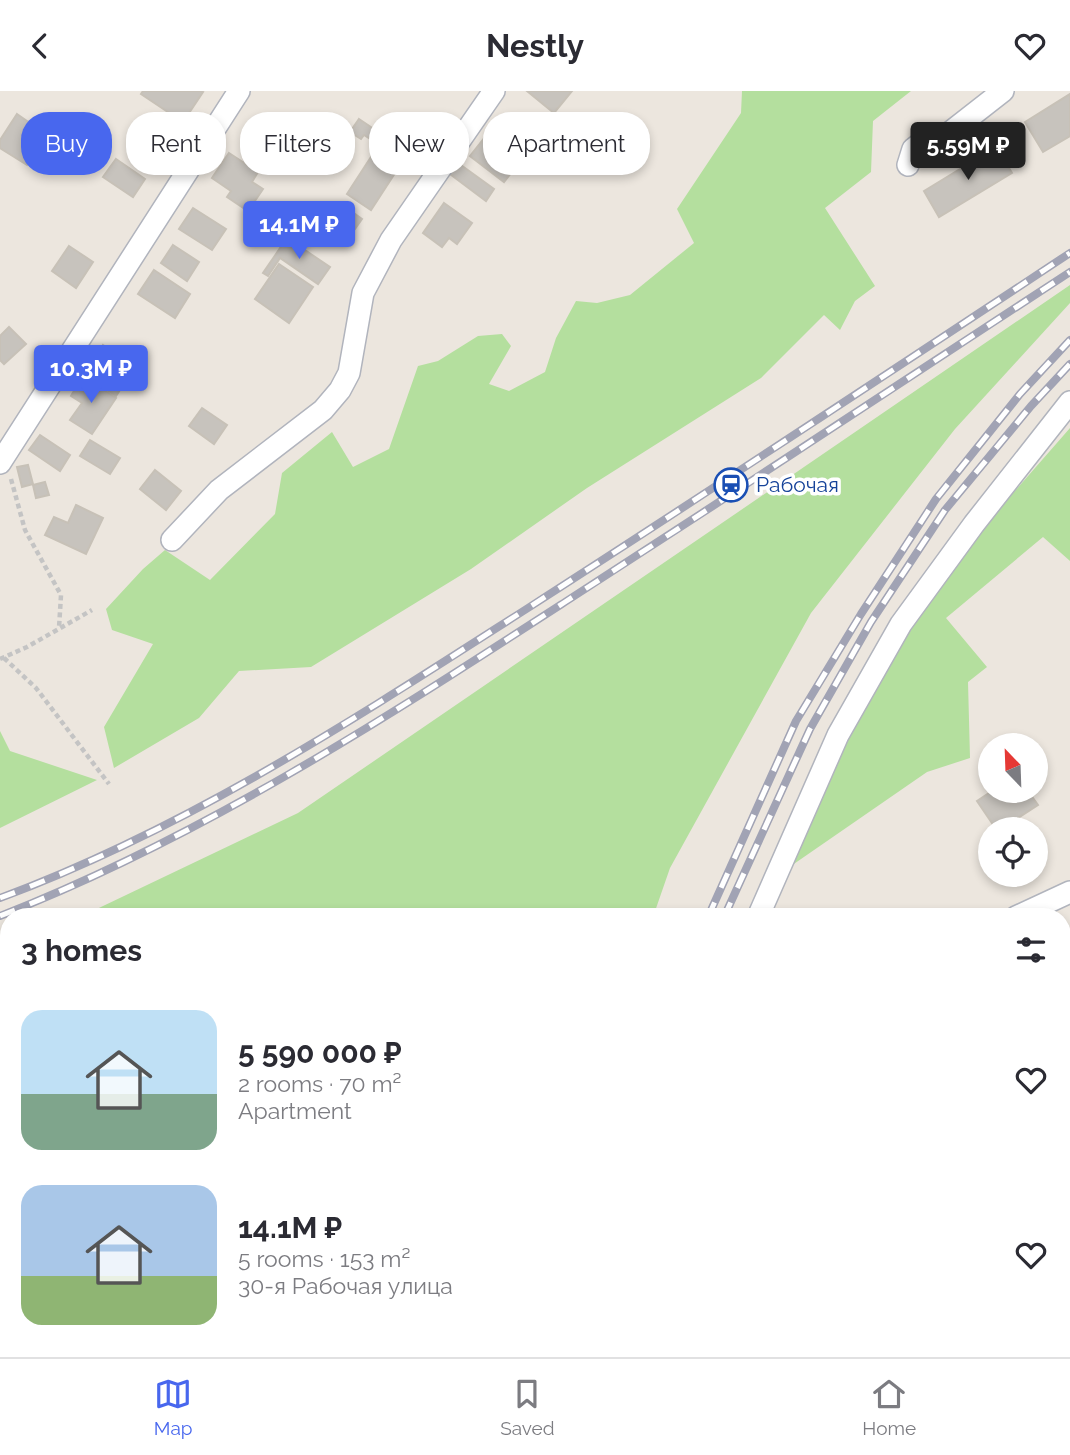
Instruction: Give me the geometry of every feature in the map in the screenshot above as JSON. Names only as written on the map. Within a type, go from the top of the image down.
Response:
[{"type":"street","points":[[3,459],[239,91]]},
{"type":"street","points":[[172,540],[219,490],[323,410],[340,390],[349,373],[363,293],[391,240],[494,91]]},
{"type":"street","points":[[908,165],[913,149],[926,139],[948,134],[1003,91]]},
{"type":"street","points":[[762,908],[838,736],[901,624],[974,524],[1070,403]]},
{"type":"street","points":[[1035,908],[1070,892]]},
{"type":"path","points":[[3,459],[25,530],[61,595],[59,628]]},
{"type":"path","points":[[92,610],[2,659],[36,688],[109,784]]},
{"type":"green space","points":[[742,91],[911,91],[873,121],[871,172],[825,208],[875,286],[855,301],[840,330],[824,315],[761,378],[587,488],[471,569],[311,667],[239,671],[199,718],[114,768],[104,727],[153,644],[112,630],[106,609],[143,569],[165,550],[210,580],[275,514],[282,473],[332,432],[353,467],[389,449],[418,366],[438,361],[478,336],[502,334],[511,346],[489,384],[509,391],[545,372],[556,338],[576,301],[597,303],[630,295],[694,243],[677,209],[741,113]]},
{"type":"green space","points":[[1070,285],[1070,303],[955,429],[811,613],[670,868],[656,908],[99,908],[298,813]]},
{"type":"green space","points":[[1070,428],[1070,561],[1043,537],[946,618],[987,667],[968,682],[970,758],[927,772],[788,868],[808,812],[909,626],[978,533]]},
{"type":"green space","points":[[0,731],[10,751],[97,780],[0,828]]},
{"type":"building","points":[[143,91],[203,92],[190,112],[168,112],[141,94]]},
{"type":"building","points":[[527,91],[572,91],[553,112]]},
{"type":"building","points":[[1070,94],[1070,136],[1043,152],[1025,122]]},
{"type":"building","points":[[17,114],[21,117],[21,161],[0,148],[0,140]]},
{"type":"building","points":[[359,119],[369,126],[369,138],[364,135],[361,139],[355,135],[355,125]]},
{"type":"building","points":[[483,140],[483,166],[470,156]]},
{"type":"building","points":[[996,147],[1012,173],[939,217],[924,191]]},
{"type":"building","points":[[229,153],[240,160],[240,175],[256,175],[252,182],[263,189],[248,211],[227,197],[231,191],[212,178],[214,175],[226,175],[226,157]]},
{"type":"building","points":[[116,159],[126,166],[126,175],[139,175],[145,179],[133,197],[103,177],[112,175],[112,165]]},
{"type":"building","points":[[369,160],[369,175],[394,175],[371,210],[347,194]]},
{"type":"building","points":[[469,171],[494,189],[486,201],[451,175],[469,175]]},
{"type":"building","points":[[495,175],[510,175],[504,182]]},
{"type":"building","points":[[444,203],[472,223],[457,244],[449,238],[442,247],[423,233]]},
{"type":"building","points":[[344,206],[362,219],[355,229],[337,217]]},
{"type":"building","points":[[193,208],[226,229],[212,250],[179,229]]},
{"type":"building","points":[[287,238],[330,267],[318,284],[280,258],[268,276],[263,273]]},
{"type":"building","points":[[173,245],[199,262],[187,281],[161,263]]},
{"type":"building","points":[[69,246],[93,262],[76,288],[52,271]]},
{"type":"building","points":[[279,264],[313,287],[289,323],[255,299]]},
{"type":"building","points":[[154,270],[190,294],[175,318],[138,294]]},
{"type":"building","points":[[9,327],[26,344],[4,364],[0,360],[0,336]]},
{"type":"building","points":[[103,345],[135,367],[116,396],[84,374]]},
{"type":"building","points":[[83,376],[116,398],[92,434],[70,420],[82,403],[71,396]]},
{"type":"building","points":[[202,408],[227,425],[214,444],[189,426]]},
{"type":"building","points":[[40,435],[70,455],[60,471],[29,450]]},
{"type":"building","points":[[90,440],[120,458],[110,474],[80,456]]},
{"type":"building","points":[[28,465],[33,484],[22,487],[17,467]]},
{"type":"building","points":[[155,470],[181,491],[166,510],[140,489]]},
{"type":"building","points":[[45,482],[49,495],[36,498],[33,485]]},
{"type":"building","points":[[76,505],[103,518],[86,554],[45,535],[54,517],[68,523]]},
{"type":"building","points":[[978,803],[1038,805],[1020,817],[988,817]]},
{"type":"railway","points":[[0,898],[70,870],[206,804],[337,729],[596,564],[1070,253]]},
{"type":"railway","points":[[19,908],[75,885],[220,813],[360,732],[497,646],[1070,272]]},
{"type":"railway","points":[[712,908],[796,721],[861,614],[936,499],[1020,394],[1070,340]]},
{"type":"railway","points":[[728,908],[810,729],[871,622],[945,510],[1031,406],[1070,364]]},
{"type":"place","name":"Рабочая","points":[[731,485]]}]
